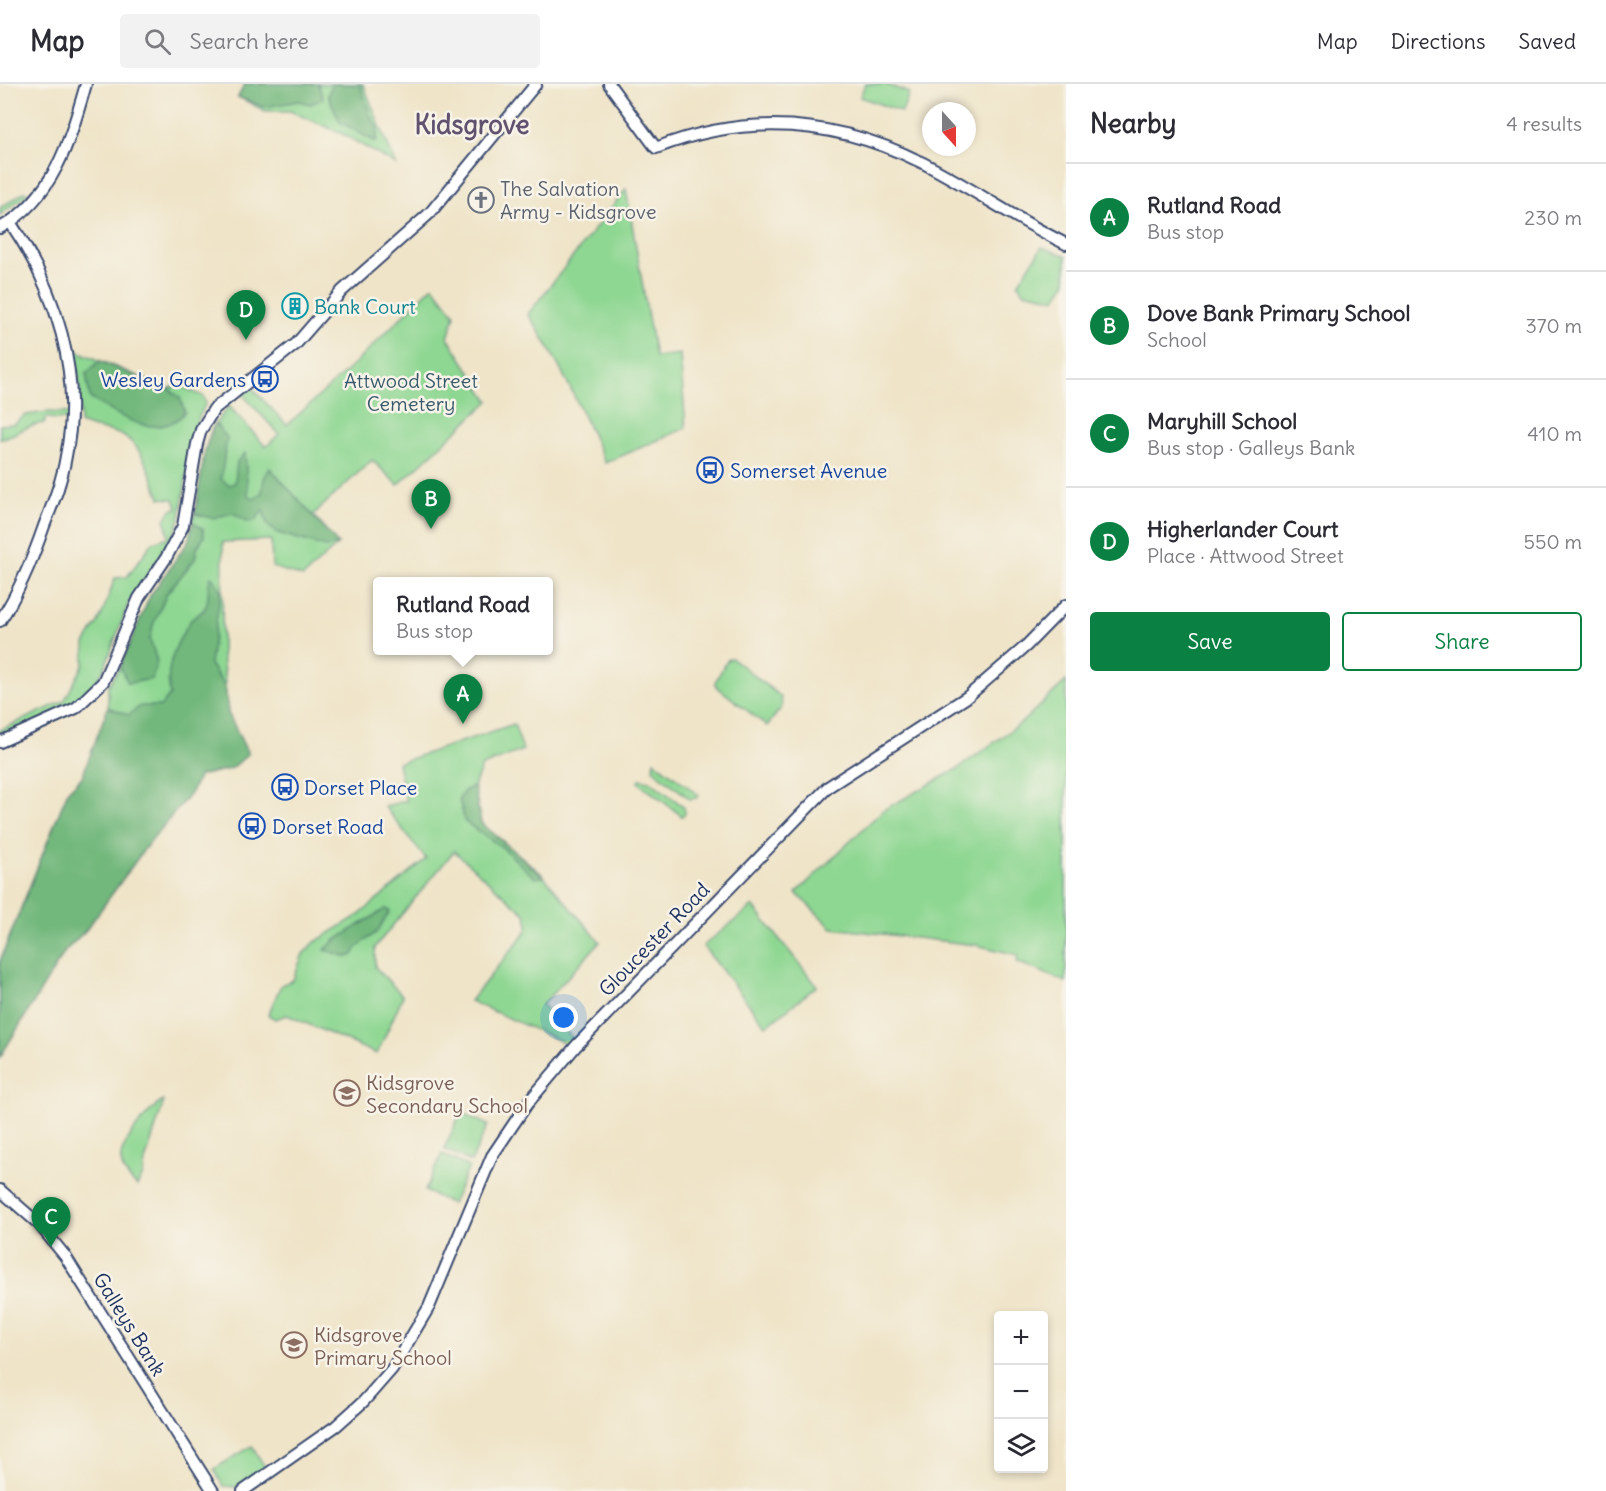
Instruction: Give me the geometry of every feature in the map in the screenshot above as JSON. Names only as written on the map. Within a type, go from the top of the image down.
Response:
[{"type":"street","points":[[0,228],[40,195],[61,162],[86,84]]},
{"type":"street","points":[[0,742],[59,718],[90,697],[103,682],[139,598],[166,558],[183,526],[197,444],[201,430],[214,409],[296,344],[342,291],[437,205],[536,84]]},
{"type":"street","points":[[609,84],[656,148],[694,136],[766,124],[839,131],[923,163],[1066,244]]},
{"type":"street","points":[[0,621],[23,579],[59,488],[70,432],[67,360],[58,320],[40,271],[10,222]]},
{"type":"street","name":"Gloucester Road","points":[[243,1491],[314,1444],[375,1389],[407,1347],[429,1307],[492,1156],[527,1104],[557,1067],[828,787],[855,767],[926,726],[967,698],[1026,646],[1066,605]]},
{"type":"street","name":"Galleys Bank","points":[[0,1190],[39,1224],[65,1256],[213,1491]]},
{"type":"green space","points":[[245,84],[363,84],[396,165],[343,134],[290,111],[265,111],[238,97]]},
{"type":"green space","points":[[245,84],[318,84],[323,99],[310,104],[299,101],[264,107],[238,97]]},
{"type":"green space","points":[[332,84],[360,84],[370,115],[378,129],[376,142],[340,122],[328,95]]},
{"type":"green space","points":[[865,84],[885,84],[909,93],[902,112],[860,97]]},
{"type":"green space","points":[[626,189],[655,357],[680,354],[686,428],[605,463],[560,368],[528,314]]},
{"type":"green space","points":[[24,192],[29,193],[0,215],[0,208]]},
{"type":"green space","points":[[1042,247],[1066,256],[1066,281],[1056,299],[1024,292],[1018,284]]},
{"type":"green space","name":"Attwood Street Cemetery","points":[[433,286],[455,315],[448,338],[489,401],[398,485],[372,460],[313,515],[338,544],[303,577],[272,567],[271,540],[223,542],[222,654],[228,713],[248,754],[232,768],[199,776],[191,792],[145,848],[86,930],[65,951],[0,1057],[0,961],[68,791],[82,777],[94,748],[108,707],[108,686],[120,667],[150,596],[188,542],[197,504],[205,450],[212,428],[229,406],[266,447],[279,434],[242,394],[251,387],[287,425],[352,366]]},
{"type":"green space","points":[[75,350],[168,389],[178,385],[203,396],[206,403],[193,430],[180,519],[172,540],[128,604],[105,667],[95,683],[70,707],[0,738],[0,730],[64,701],[84,664],[85,644],[101,617],[115,578],[127,577],[153,542],[169,537],[165,520],[170,511],[177,508],[174,499],[160,498],[149,470],[133,443],[116,433],[80,423],[80,391]]},
{"type":"green space","points":[[99,361],[169,389],[180,398],[185,412],[174,421],[162,426],[150,426],[124,418],[90,398],[86,374]]},
{"type":"green space","points":[[47,412],[70,413],[70,420],[46,418],[44,423],[0,439],[0,425],[14,424],[26,415]]},
{"type":"green space","points":[[215,423],[227,438],[221,479],[229,485],[235,483],[237,462],[245,453],[248,495],[254,499],[262,492],[264,478],[270,468],[338,544],[326,547],[278,533],[268,526],[263,510],[256,520],[249,522],[233,513],[212,518],[195,514],[205,450]]},
{"type":"green space","points":[[193,522],[203,529],[204,536],[197,548],[195,559],[167,593],[153,625],[150,640],[157,661],[152,679],[128,683],[120,667],[150,596],[188,542]]},
{"type":"green space","points":[[211,576],[221,589],[210,664],[225,687],[228,713],[248,754],[232,768],[199,776],[191,792],[145,848],[86,930],[65,951],[0,1057],[0,961],[68,791],[82,777],[108,707],[129,715],[140,706],[161,706],[170,695],[169,675],[173,656],[191,620],[205,608]]},
{"type":"green space","points":[[732,658],[781,697],[782,707],[767,726],[716,686],[715,682],[728,659]]},
{"type":"green space","points":[[1066,681],[1066,982],[1017,962],[1018,955],[976,945],[832,928],[796,893],[883,810],[957,769],[1021,723]]},
{"type":"green space","points":[[514,724],[523,750],[482,766],[474,786],[481,823],[542,874],[600,942],[542,1005],[578,1044],[576,1046],[565,1043],[470,1001],[528,927],[526,915],[454,851],[375,947],[375,967],[403,996],[377,1054],[287,1015],[275,1019],[268,1015],[281,985],[293,980],[303,954],[315,942],[359,915],[426,859],[384,806],[406,801],[398,763]]},
{"type":"green space","points":[[654,761],[699,795],[690,799],[656,772],[653,768]]},
{"type":"green space","points":[[640,779],[650,781],[684,807],[685,814],[682,816],[638,782]]},
{"type":"green space","points":[[474,786],[481,823],[544,877],[535,878],[503,848],[465,822],[459,799],[464,791]]},
{"type":"green space","points":[[753,906],[817,986],[766,1026],[703,946]]},
{"type":"green space","points":[[385,909],[390,911],[377,932],[358,946],[353,955],[347,957],[325,950],[334,941]]},
{"type":"green space","points":[[164,1101],[145,1161],[143,1175],[137,1186],[124,1169],[121,1161],[123,1150],[138,1125],[158,1104]]},
{"type":"green space","points":[[461,1112],[488,1125],[471,1162],[444,1149]]},
{"type":"green space","points":[[442,1154],[469,1167],[452,1204],[425,1191]]},
{"type":"green space","points":[[252,1446],[266,1469],[237,1487],[223,1486],[214,1469]]},
{"type":"place","name":"The Salvation Army - Kidsgrove","points":[[481,200]]},
{"type":"place","name":"Bank Court","points":[[295,306]]},
{"type":"place","name":"Higherlander Court","points":[[246,340]]},
{"type":"place","name":"Wesley Gardens","points":[[265,379]]},
{"type":"place","name":"Somerset Avenue","points":[[710,470]]},
{"type":"place","name":"Dove Bank Primary School","points":[[431,529]]},
{"type":"place","name":"Rutland Road","points":[[463,724]]},
{"type":"place","name":"Dorset Place","points":[[285,787]]},
{"type":"place","name":"Dorset Road","points":[[252,826]]},
{"type":"place","name":"Kidsgrove Secondary School","points":[[347,1093]]},
{"type":"place","name":"Maryhill School","points":[[51,1247]]},
{"type":"place","name":"Kidsgrove Primary School","points":[[294,1345]]},
{"type":"district","name":"Kidsgrove","points":[[472,124]]}]
